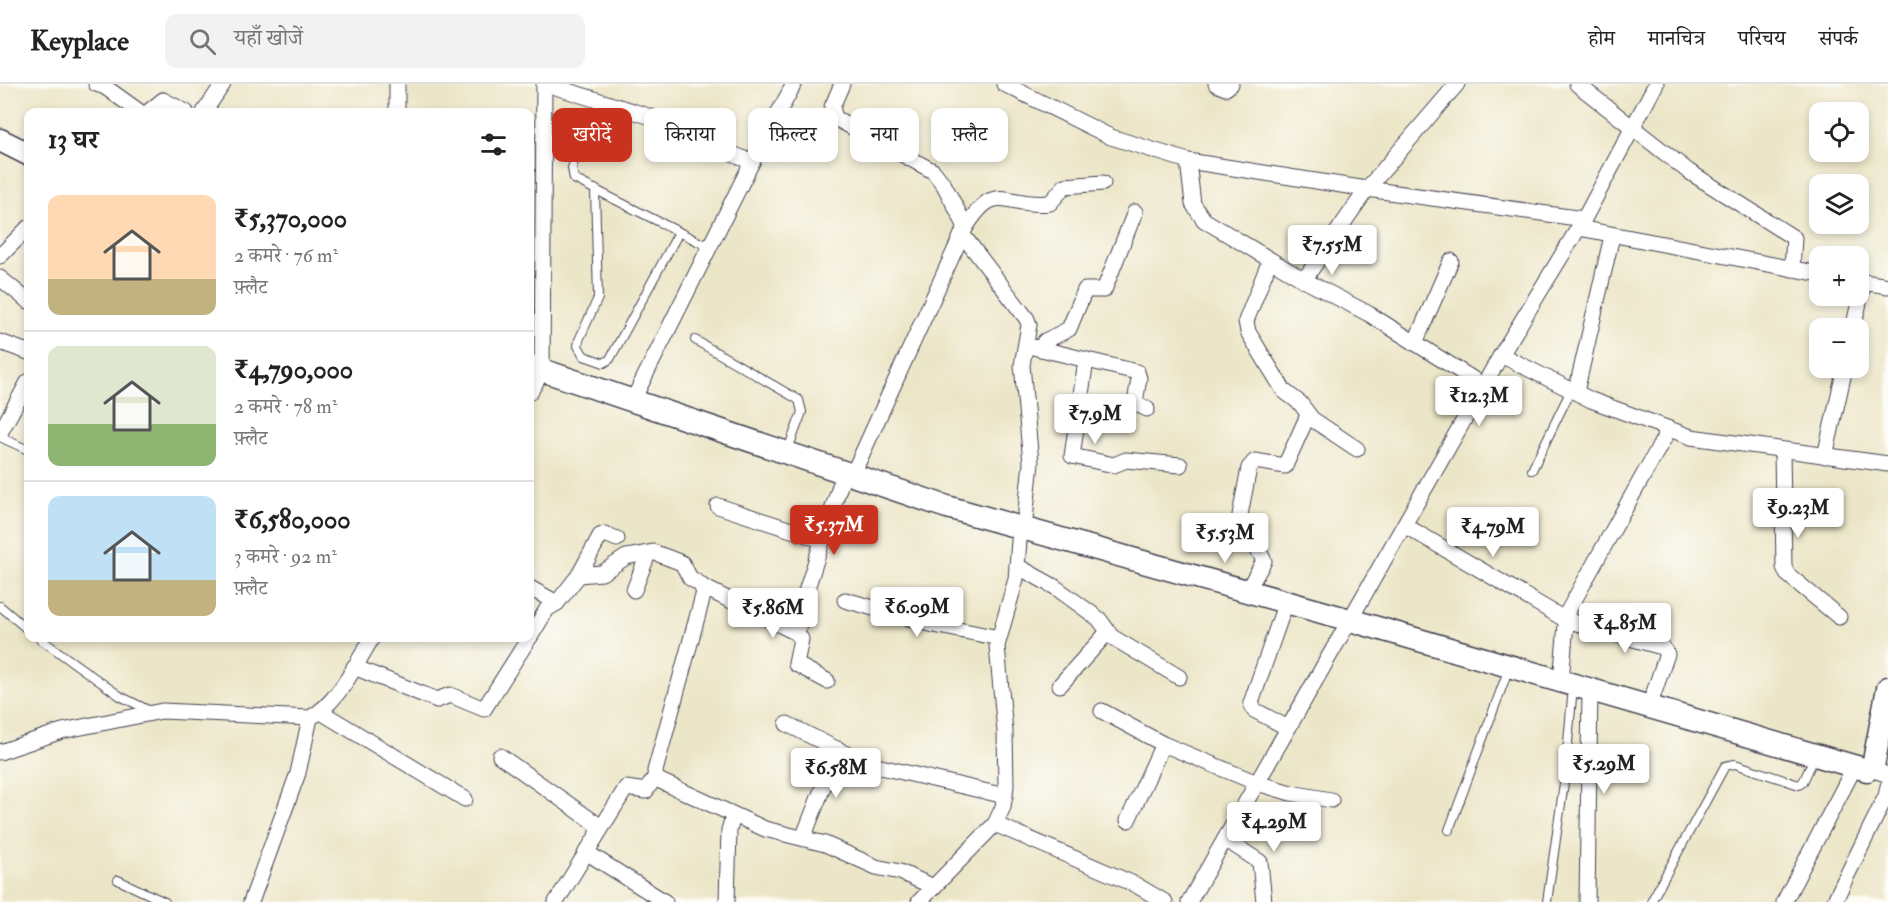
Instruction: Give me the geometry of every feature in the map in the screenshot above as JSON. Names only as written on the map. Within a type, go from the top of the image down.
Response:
[{"type":"main road","points":[[0,140],[24,152]]},
{"type":"main road","points":[[536,369],[946,507],[1871,770],[1888,688]]},
{"type":"street","points":[[96,84],[105,87],[134,108]]},
{"type":"street","points":[[207,108],[223,84]]},
{"type":"street","points":[[397,108],[398,84]]},
{"type":"street","points":[[536,369],[545,84],[661,120],[681,133],[748,160]]},
{"type":"street","points":[[781,108],[794,84]]},
{"type":"street","points":[[842,84],[832,107],[835,118],[933,171],[944,185],[964,231],[1028,319],[1033,347],[1022,378],[1031,463],[1017,566],[999,638],[997,658],[1005,732],[1005,796],[1000,816],[995,824],[920,902]]},
{"type":"street","points":[[1006,84],[1111,137],[1188,161],[1582,223],[1612,236],[1809,272]]},
{"type":"street","points":[[1216,84],[1226,88],[1231,84]]},
{"type":"street","points":[[1304,280],[1366,189],[1456,84]]},
{"type":"street","points":[[1577,84],[1688,171],[1794,238],[1792,268]]},
{"type":"street","points":[[1189,902],[1501,355],[1582,223],[1632,125],[1656,84]]},
{"type":"street","points":[[153,108],[163,100],[178,108]]},
{"type":"street","points":[[1188,161],[1193,204],[1204,220],[1304,280],[1369,314],[1484,386]]},
{"type":"street","points":[[632,402],[752,162]]},
{"type":"street","points":[[797,633],[803,601],[822,540],[848,474],[964,231],[979,207],[988,200],[1050,203],[1065,186],[1103,183]]},
{"type":"street","points":[[1033,347],[1069,329],[1084,290],[1104,290],[1135,212]]},
{"type":"street","points":[[0,256],[24,232]]},
{"type":"street","points":[[1574,391],[1612,236]]},
{"type":"street","points":[[1270,260],[1246,326],[1281,387],[1308,415],[1357,449]]},
{"type":"street","points":[[1415,343],[1451,261]]},
{"type":"street","points":[[0,278],[24,298]]},
{"type":"street","points":[[1869,282],[1888,286]]},
{"type":"street","points":[[0,342],[24,351]]},
{"type":"street","points":[[1033,347],[1137,372],[1139,378],[1135,403],[1147,409]]},
{"type":"street","points":[[1501,355],[1574,391],[1668,429],[1723,443],[1888,464]]},
{"type":"street","points":[[1086,360],[1072,456],[1114,465],[1126,460],[1180,465]]},
{"type":"street","points":[[1826,456],[1843,378]]},
{"type":"street","points":[[0,435],[24,390]]},
{"type":"street","points":[[1247,591],[1264,561],[1240,514],[1249,468],[1255,461],[1285,466],[1308,415]]},
{"type":"street","points":[[1587,902],[1575,685],[1566,620],[1668,429]]},
{"type":"street","points":[[1782,450],[1784,567],[1787,574],[1839,617]]},
{"type":"street","points":[[718,506],[822,540]]},
{"type":"street","points":[[1404,525],[1566,620],[1665,650],[1664,662],[1649,707]]},
{"type":"street","points":[[534,629],[547,609],[556,603],[579,575],[600,536],[605,534],[617,539]]},
{"type":"street","points":[[579,575],[602,573],[626,557],[656,553],[682,563],[690,578],[703,587],[797,633],[801,639],[796,664],[827,681]]},
{"type":"street","points":[[634,590],[648,554]]},
{"type":"street","points":[[1017,566],[1055,586],[1099,619],[1107,633],[1179,677]]},
{"type":"street","points":[[556,902],[627,787],[643,792],[655,777],[703,587]]},
{"type":"street","points":[[534,590],[556,603]]},
{"type":"street","points":[[845,600],[934,625],[999,638]]},
{"type":"street","points":[[1286,602],[1251,703],[1254,710],[1288,728]]},
{"type":"street","points":[[1059,685],[1107,633]]},
{"type":"street","points":[[251,902],[298,773],[315,715],[354,667],[370,642]]},
{"type":"street","points":[[354,667],[437,700],[450,695],[484,709],[526,642]]},
{"type":"street","points":[[1102,711],[1163,744],[1257,783],[1291,793],[1331,800]]},
{"type":"street","points":[[0,752],[62,731],[154,712],[315,715],[465,799]]},
{"type":"street","points":[[787,724],[864,763],[1005,796]]},
{"type":"street","points":[[1128,820],[1163,744]]},
{"type":"street","points":[[803,838],[838,749]]},
{"type":"street","points":[[500,756],[601,828]]},
{"type":"street","points":[[1784,902],[1871,770]]},
{"type":"street","points":[[655,777],[733,817],[779,834],[803,838],[876,867],[908,875],[934,887]]},
{"type":"street","points":[[1834,902],[1886,796],[1888,786]]},
{"type":"street","points":[[727,902],[729,830],[733,817]]},
{"type":"street","points":[[995,824],[1129,882],[1165,902]]},
{"type":"street","points":[[1225,839],[1260,862],[1264,902]]},
{"type":"street","points":[[586,852],[665,902]]},
{"type":"lane","points":[[575,162],[572,174],[574,179],[709,248]]},
{"type":"lane","points":[[595,189],[598,298],[579,340],[578,346],[584,356],[604,363],[610,359],[679,232]]},
{"type":"lane","points":[[695,340],[799,400],[802,412],[786,454]]},
{"type":"lane","points":[[1532,470],[1574,391]]},
{"type":"lane","points":[[0,435],[24,448]]},
{"type":"lane","points":[[0,606],[24,627]]},
{"type":"lane","points":[[45,642],[120,696],[154,712]]},
{"type":"lane","points":[[1449,830],[1510,667]]},
{"type":"lane","points":[[1547,902],[1564,786],[1575,685]]},
{"type":"lane","points":[[1652,900],[1725,766],[1735,764],[1798,786],[1803,782],[1816,755]]},
{"type":"lane","points":[[118,880],[165,902]]}]
